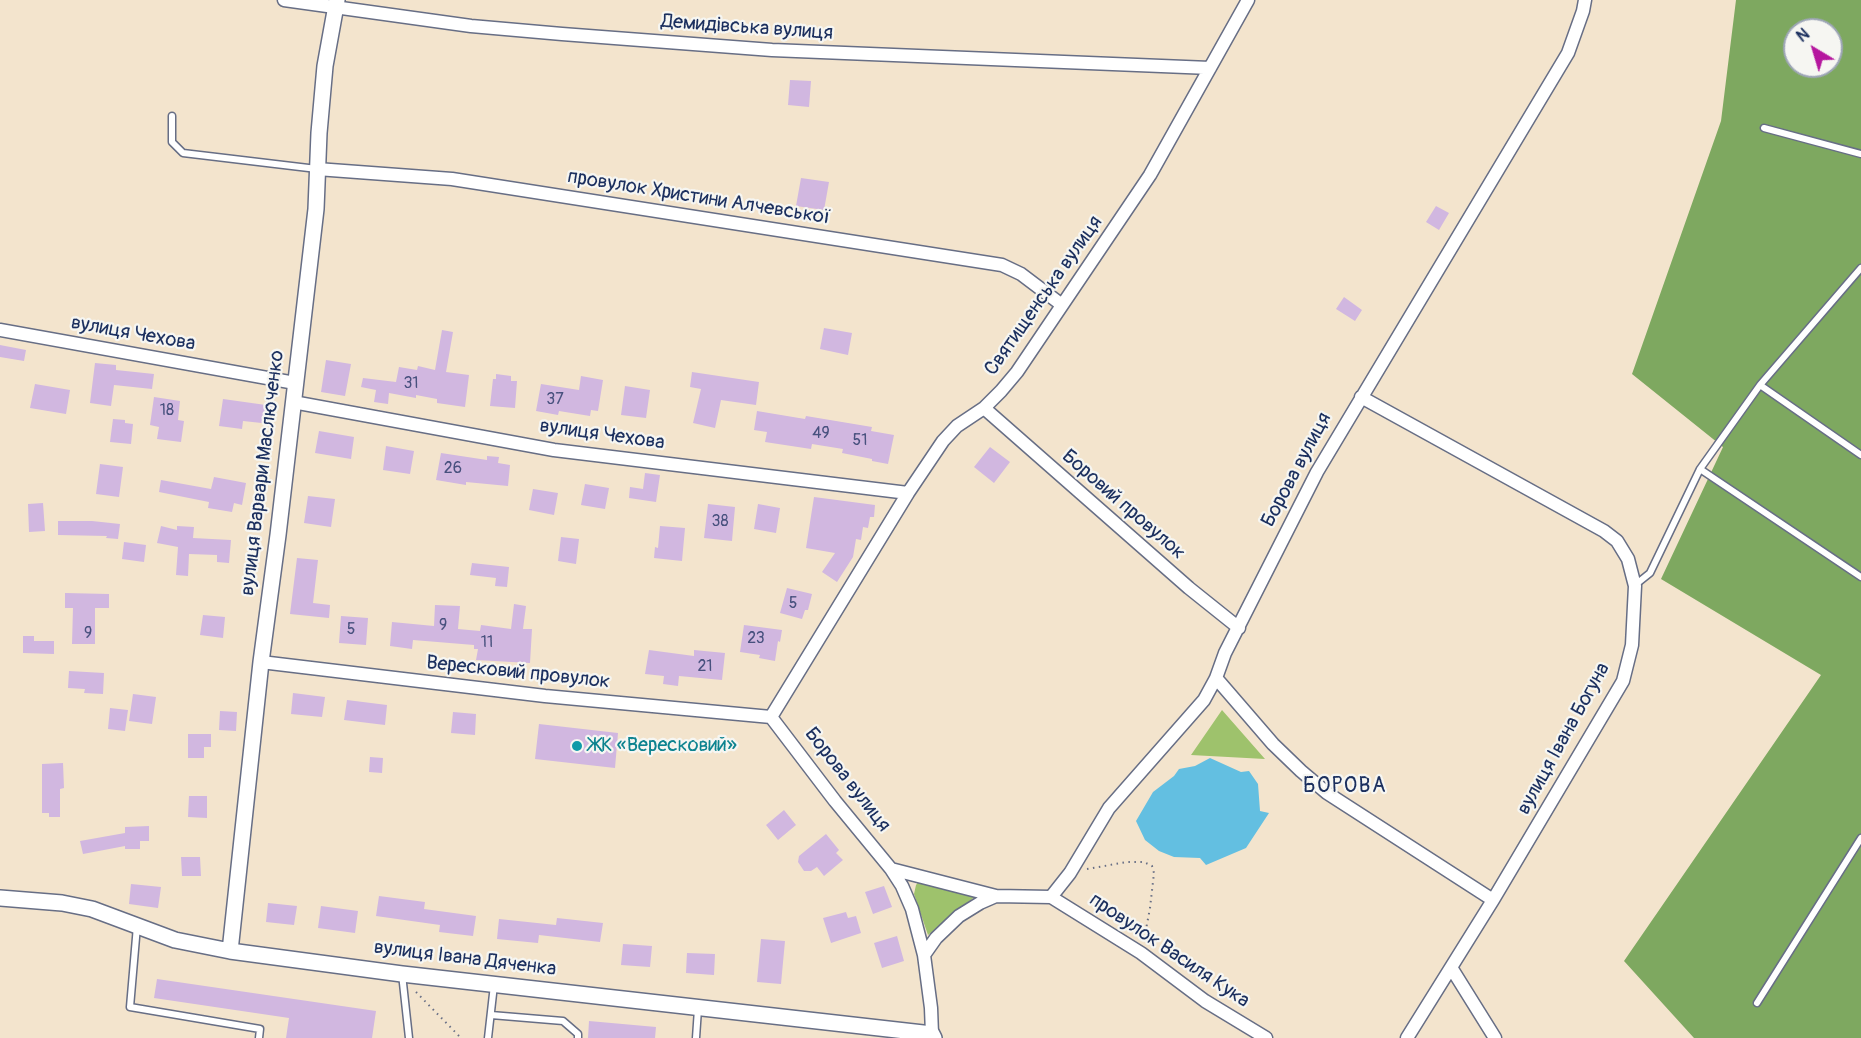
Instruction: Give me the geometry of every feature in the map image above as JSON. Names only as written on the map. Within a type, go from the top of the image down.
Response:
[{"type":"street","name":"Демидівська вулиця","points":[[284,0],[337,3],[471,26],[772,50],[1210,68]]},
{"type":"street","name":"Святищенська вулиця","points":[[771,717],[943,441],[957,426],[984,408],[1017,372],[1150,175],[1248,0]]},
{"type":"street","name":"Борова вулиця","points":[[1052,897],[1070,873],[1109,808],[1204,700],[1216,678],[1225,652],[1317,472],[1568,53],[1585,0]]},
{"type":"street","name":"вулиця Варвари Маслюченко","points":[[230,951],[261,662],[316,210],[325,66],[337,3]]},
{"type":"street","name":"провулок Христини Алчевської","points":[[317,169],[452,179],[1002,265],[1021,274],[1062,305]]},
{"type":"street","name":"вулиця Чехова","points":[[0,330],[295,383]]},
{"type":"street","name":"вулиця Івана Богуна","points":[[1361,397],[1604,531],[1617,541],[1628,560],[1635,586],[1632,645],[1623,681],[1494,900],[1407,1038]]},
{"type":"street","name":"вулиця Чехова","points":[[293,402],[554,450],[908,494]]},
{"type":"street","name":"Боровий провулок","points":[[984,408],[1189,588],[1239,628]]},
{"type":"street","name":"Вересковий провулок","points":[[261,662],[545,696],[771,717]]},
{"type":"street","points":[[1216,678],[1273,744],[1300,771],[1327,793],[1494,900]]},
{"type":"street","name":"Борова вулиця","points":[[771,717],[902,886],[912,909],[924,955],[933,1036]]},
{"type":"street","points":[[891,869],[996,896],[1052,897]]},
{"type":"street","points":[[924,955],[936,938],[959,916],[996,896]]},
{"type":"street","name":"провулок Василя Кука","points":[[1052,897],[1141,953],[1205,1001],[1266,1038]]},
{"type":"street","name":"вулиця Івана Дяченка","points":[[0,898],[62,903],[92,909],[175,940],[230,951],[402,974],[933,1036]]},
{"type":"street","points":[[1452,969],[1495,1038]]},
{"type":"lane","points":[[172,116],[172,142],[183,153],[317,169]]},
{"type":"lane","points":[[1764,128],[1861,154]]},
{"type":"lane","points":[[1635,586],[1650,573],[1700,469],[1760,386],[1861,268]]},
{"type":"lane","points":[[1760,386],[1861,455]]},
{"type":"lane","points":[[1700,469],[1861,578]]},
{"type":"lane","points":[[1756,1003],[1861,838]]},
{"type":"lane","points":[[137,926],[130,1007],[260,1029],[259,1038]]},
{"type":"lane","points":[[402,974],[409,1038]]},
{"type":"lane","points":[[488,1038],[494,984]]},
{"type":"lane","points":[[696,1038],[698,1007]]},
{"type":"lane","points":[[491,1015],[563,1021],[579,1034],[578,1038]]},
{"type":"path","points":[[1070,873],[1127,862],[1144,862],[1152,866],[1154,873],[1150,908],[1141,953]]},
{"type":"path","points":[[414,990],[461,1038]]},
{"type":"green space","points":[[1736,0],[1861,0],[1861,1038],[1694,1038],[1624,961],[1821,675],[1661,579],[1723,447],[1632,374],[1721,121]]},
{"type":"green space","points":[[1222,710],[1265,759],[1191,755]]},
{"type":"green space","points":[[919,881],[977,895],[928,935],[914,894]]},
{"type":"water","points":[[1210,758],[1241,772],[1249,771],[1258,784],[1260,811],[1269,813],[1246,848],[1206,865],[1200,858],[1174,857],[1159,851],[1145,840],[1136,821],[1153,792],[1174,776],[1179,769],[1195,766]]},
{"type":"building","points":[[790,80],[811,81],[809,107],[788,105]]},
{"type":"building","points":[[801,178],[829,182],[824,210],[796,206]]},
{"type":"building","points":[[1436,206],[1449,213],[1439,230],[1426,222]]},
{"type":"building","points":[[1344,297],[1362,310],[1355,321],[1336,309]]},
{"type":"building","points":[[824,328],[852,333],[848,355],[820,349]]},
{"type":"building","points":[[442,330],[453,332],[446,372],[469,375],[465,407],[437,403],[437,399],[416,395],[416,398],[389,393],[388,404],[374,402],[376,390],[361,387],[363,378],[396,382],[399,367],[417,370],[418,366],[435,370]]},
{"type":"building","points":[[0,345],[26,350],[24,361],[0,357]]},
{"type":"building","points":[[326,360],[351,364],[345,396],[321,392]]},
{"type":"building","points":[[95,363],[116,365],[116,370],[154,374],[152,389],[114,385],[111,406],[90,403]]},
{"type":"building","points":[[692,372],[759,382],[756,405],[721,400],[715,428],[693,423],[701,389],[690,387]]},
{"type":"building","points":[[496,374],[511,376],[511,381],[517,381],[515,408],[490,406],[493,379],[496,379]]},
{"type":"building","points":[[581,376],[603,380],[598,411],[591,410],[590,416],[559,411],[558,415],[536,411],[541,384],[579,390]]},
{"type":"building","points":[[35,384],[70,390],[66,414],[30,408]]},
{"type":"building","points":[[625,386],[650,390],[646,418],[621,415]]},
{"type":"building","points":[[154,397],[180,401],[178,420],[184,421],[181,442],[157,439],[159,427],[150,425]]},
{"type":"building","points":[[223,399],[273,406],[271,424],[243,421],[242,429],[219,426]]},
{"type":"building","points":[[757,411],[805,419],[806,416],[872,427],[871,431],[894,435],[888,464],[842,453],[843,449],[812,444],[811,449],[765,442],[767,432],[754,430]]},
{"type":"building","points":[[113,419],[125,420],[125,423],[133,424],[131,444],[110,442]]},
{"type":"building","points":[[319,431],[354,437],[351,459],[315,453]]},
{"type":"building","points":[[386,446],[414,451],[410,474],[383,470]]},
{"type":"building","points":[[990,447],[1010,462],[994,483],[974,467]]},
{"type":"building","points":[[441,453],[487,460],[487,456],[499,457],[498,463],[510,465],[508,486],[466,482],[466,485],[436,480]]},
{"type":"building","points":[[100,464],[123,467],[119,497],[96,494]]},
{"type":"building","points":[[645,473],[660,475],[656,502],[629,498],[630,487],[643,489]]},
{"type":"building","points":[[214,477],[246,483],[242,505],[234,503],[232,512],[208,508],[209,502],[159,492],[161,480],[211,489]]},
{"type":"building","points":[[585,484],[609,488],[605,509],[581,505]]},
{"type":"building","points":[[533,489],[558,493],[554,515],[529,510]]},
{"type":"building","points":[[308,496],[335,499],[331,527],[304,523]]},
{"type":"building","points":[[814,497],[875,505],[874,517],[870,517],[868,528],[863,527],[861,540],[856,539],[853,557],[837,582],[822,572],[835,553],[806,548]]},
{"type":"building","points":[[43,503],[45,531],[29,532],[28,504]]},
{"type":"building","points":[[708,504],[735,507],[732,541],[704,538]]},
{"type":"building","points":[[758,504],[780,508],[776,533],[754,529]]},
{"type":"building","points":[[58,521],[120,524],[118,539],[106,538],[107,536],[58,535]]},
{"type":"building","points":[[161,526],[177,530],[177,526],[194,527],[193,538],[231,540],[229,563],[217,562],[217,555],[189,554],[188,576],[176,575],[178,547],[157,543]]},
{"type":"building","points":[[660,526],[685,528],[682,561],[654,558],[655,547],[658,548]]},
{"type":"building","points":[[561,537],[579,539],[576,564],[558,561]]},
{"type":"building","points":[[124,542],[146,545],[144,562],[122,559]]},
{"type":"building","points":[[297,558],[318,560],[313,603],[330,605],[329,618],[290,614]]},
{"type":"building","points":[[472,563],[509,567],[507,587],[495,586],[496,578],[470,575]]},
{"type":"building","points":[[787,588],[812,594],[808,610],[805,610],[802,619],[780,613]]},
{"type":"building","points":[[65,593],[109,594],[109,608],[95,608],[95,644],[72,644],[73,608],[65,608]]},
{"type":"building","points":[[514,604],[526,606],[523,629],[532,629],[530,663],[476,660],[478,649],[474,649],[474,645],[413,640],[412,649],[390,646],[392,622],[434,626],[435,605],[460,606],[458,629],[480,631],[481,625],[511,629]]},
{"type":"building","points":[[203,615],[225,617],[223,638],[200,635]]},
{"type":"building","points":[[341,616],[368,618],[366,645],[339,643]]},
{"type":"building","points":[[744,625],[782,630],[775,661],[759,658],[760,655],[740,652]]},
{"type":"building","points":[[23,636],[34,636],[34,641],[54,641],[54,654],[23,653]]},
{"type":"building","points":[[649,650],[694,656],[694,650],[725,653],[722,680],[679,676],[678,686],[663,684],[664,676],[645,674]]},
{"type":"building","points":[[69,671],[104,673],[103,694],[84,693],[85,689],[68,688]]},
{"type":"building","points":[[293,693],[325,697],[322,717],[291,714]]},
{"type":"building","points":[[133,694],[156,697],[152,724],[129,721]]},
{"type":"building","points":[[347,700],[387,705],[385,725],[344,720]]},
{"type":"building","points":[[110,708],[128,710],[125,731],[108,729]]},
{"type":"building","points":[[220,711],[237,712],[236,731],[219,730]]},
{"type":"building","points":[[453,712],[476,714],[475,735],[451,733]]},
{"type":"building","name":"ЖК «Вересковий»","points":[[539,724],[618,733],[615,768],[535,759]]},
{"type":"building","points":[[188,734],[211,734],[211,747],[204,747],[204,758],[188,758]]},
{"type":"building","points":[[370,757],[383,758],[382,773],[369,772]]},
{"type":"building","points":[[63,763],[64,788],[60,789],[60,817],[49,817],[49,813],[42,813],[42,764]]},
{"type":"building","points":[[189,796],[207,796],[207,818],[188,817]]},
{"type":"building","points":[[784,810],[796,825],[778,840],[766,825]]},
{"type":"building","points":[[149,826],[149,841],[140,841],[140,849],[125,849],[125,846],[83,854],[80,841],[125,833],[125,827]]},
{"type":"building","points":[[826,834],[839,850],[836,853],[843,860],[824,876],[817,867],[811,871],[804,871],[798,862],[799,856]]},
{"type":"building","points":[[181,857],[200,857],[201,876],[182,876]]},
{"type":"building","points":[[131,884],[161,887],[158,908],[129,904]]},
{"type":"building","points":[[884,886],[892,907],[873,914],[865,892]]},
{"type":"building","points":[[379,896],[425,902],[424,909],[476,916],[473,936],[439,932],[440,925],[376,916]]},
{"type":"building","points":[[268,903],[297,906],[294,925],[266,922]]},
{"type":"building","points":[[321,906],[358,911],[355,933],[318,928]]},
{"type":"building","points":[[846,912],[848,918],[856,916],[861,933],[831,943],[823,918]]},
{"type":"building","points":[[557,918],[603,923],[600,942],[539,935],[538,943],[497,939],[499,919],[556,925]]},
{"type":"building","points":[[897,936],[904,961],[882,968],[874,943]]},
{"type":"building","points":[[761,939],[785,941],[781,984],[757,982]]},
{"type":"building","points":[[623,944],[652,946],[650,967],[621,965]]},
{"type":"building","points":[[687,953],[715,954],[714,975],[686,973]]},
{"type":"building","points":[[157,979],[376,1011],[372,1038],[286,1038],[289,1018],[154,998]]},
{"type":"building","points":[[589,1021],[656,1027],[655,1038],[588,1038]]},
{"type":"place","name":"ЖК «Вересковий»","points":[[577,746]]},
{"type":"district","name":"БОРОВА","points":[[1345,787]]}]
